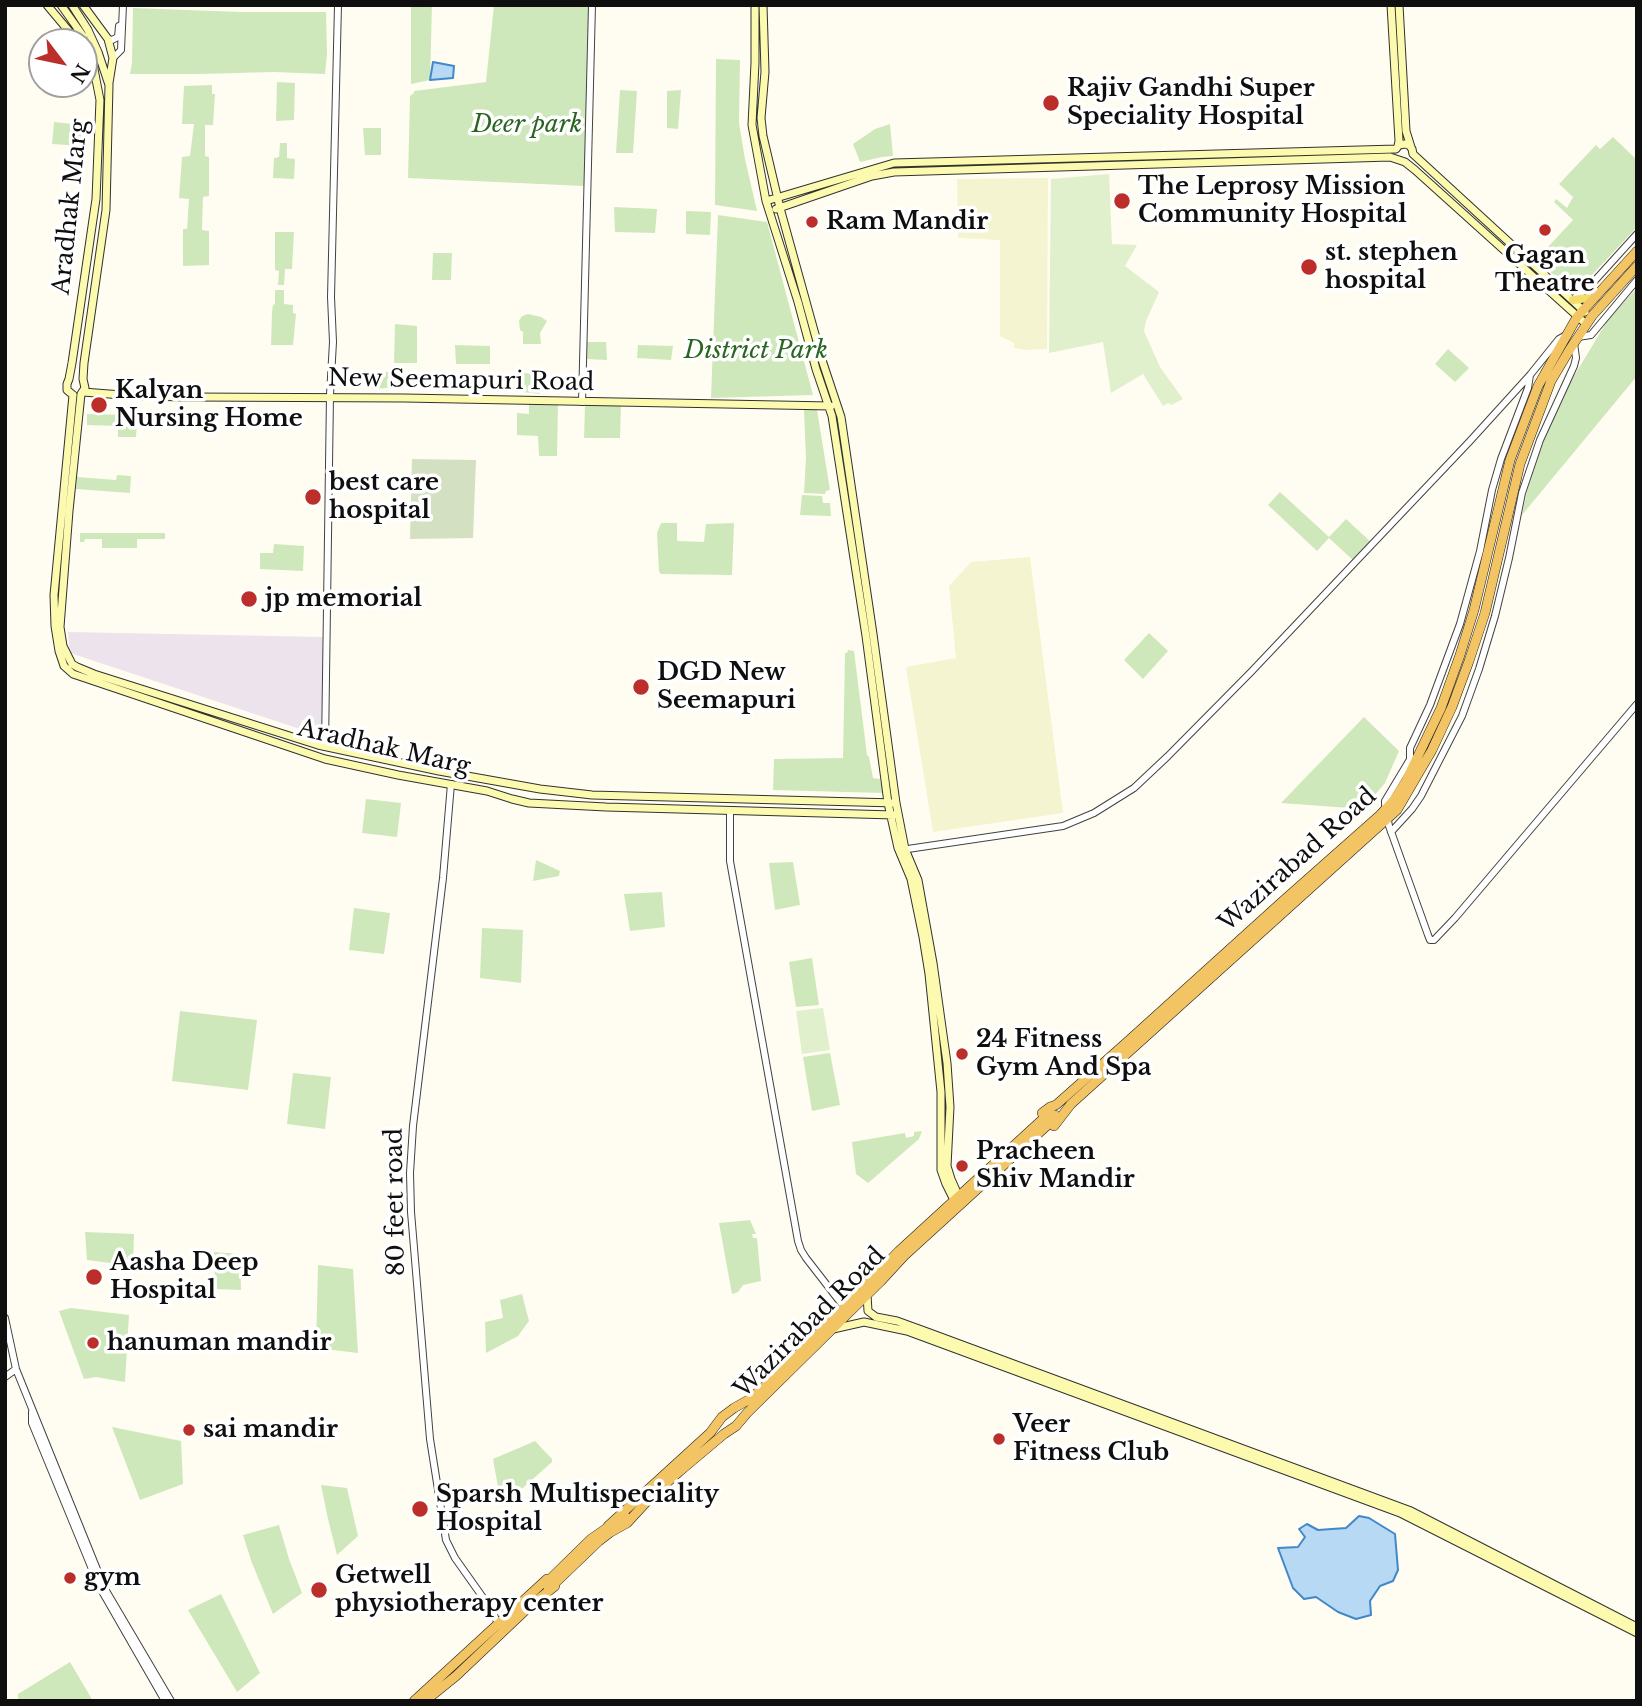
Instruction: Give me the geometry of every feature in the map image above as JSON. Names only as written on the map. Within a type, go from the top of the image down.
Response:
[{"type":"highway","name":"Wazirabad Road","points":[[609,1529],[627,1523],[656,1492],[736,1426],[904,1256],[1032,1134],[1041,1113],[1056,1105],[1128,1042],[1387,808],[1412,769],[1441,708],[1460,655],[1474,610],[1510,460],[1538,386],[1580,314],[1637,251]]},
{"type":"highway","name":"Wazirabad Road","points":[[414,1701],[547,1578],[559,1575],[609,1529],[710,1433],[722,1417],[750,1399],[781,1372],[899,1251],[1032,1134],[1051,1129],[1071,1104],[1397,810],[1412,769],[1432,750],[1469,661],[1485,612],[1520,464],[1551,382],[1589,320],[1637,266]]},
{"type":"highway","points":[[1453,704],[1464,709]]},
{"type":"highway","points":[[741,1404],[732,1418],[738,1420],[743,1417]]},
{"type":"highway","name":"Wazirabad Road","points":[[425,1701],[558,1584],[559,1575]]},
{"type":"main road","points":[[47,5],[66,28]]},
{"type":"main road","name":"Aradhak Marg","points":[[61,5],[77,28]]},
{"type":"main road","name":"Aradhak Marg","points":[[72,5],[88,30],[109,85]]},
{"type":"main road","name":"Aradhak Marg","points":[[83,5],[107,39],[113,58],[109,85],[106,198],[83,379]]},
{"type":"main road","points":[[748,5],[755,9],[752,125],[766,201],[816,369],[832,404]]},
{"type":"main road","points":[[763,5],[763,136],[832,404],[894,815],[911,879],[929,974],[941,1091],[941,1170],[946,1184],[957,1199]]},
{"type":"main road","points":[[1391,5],[1399,141],[1396,155],[1569,303]]},
{"type":"main road","points":[[769,212],[872,176],[894,172],[1390,156],[1402,161],[1410,159],[1413,152],[1406,131],[1399,5]]},
{"type":"main road","name":"Aradhak Marg","points":[[69,379],[90,247],[97,183],[100,100],[98,90]]},
{"type":"main road","points":[[766,201],[894,163],[1397,148],[1407,144],[1589,320]]},
{"type":"main road","points":[[97,183],[100,201],[106,198]]},
{"type":"main road","points":[[786,229],[791,208],[795,203]]},
{"type":"main road","points":[[1569,303],[1595,297]]},
{"type":"main road","points":[[69,379],[83,379],[85,384],[81,393],[67,388],[69,379]]},
{"type":"main road","name":"Aradhak Marg","points":[[81,393],[60,627],[63,646],[69,660],[77,667],[325,747],[540,789],[587,795],[892,803]]},
{"type":"main road","name":"Aradhak Marg","points":[[81,393],[54,595],[59,651],[67,670],[73,674],[325,759],[487,790],[529,803],[894,815]]},
{"type":"main road","name":"New Seemapuri Road","points":[[81,393],[832,404]]},
{"type":"main road","points":[[586,806],[587,795]]},
{"type":"main road","points":[[867,1295],[866,1307],[873,1316],[897,1321],[1053,1381]]},
{"type":"main road","points":[[833,1329],[864,1322],[895,1327],[1120,1405],[1279,1465],[1409,1516],[1637,1633]]},
{"type":"main road","points":[[1279,1465],[1420,1515],[1637,1627]]},
{"type":"street","points":[[113,58],[121,50],[121,5]]},
{"type":"street","points":[[325,747],[338,5]]},
{"type":"street","points":[[582,400],[592,5]]},
{"type":"street","points":[[107,39],[121,36]]},
{"type":"street","points":[[1569,303],[1589,287],[1637,234]]},
{"type":"street","points":[[1391,832],[1421,796],[1464,709],[1495,616],[1522,492],[1540,440],[1574,366],[1576,340],[1591,335],[1637,281]]},
{"type":"street","points":[[902,850],[1063,826],[1094,813],[1134,788],[1251,672],[1470,441],[1559,339],[1568,334]]},
{"type":"street","points":[[1412,769],[1410,748],[1454,645],[1469,597],[1492,490],[1528,388],[1530,375]]},
{"type":"street","points":[[1387,808],[1391,832],[1428,935],[1430,940],[1434,940],[1637,704]]},
{"type":"street","name":"80 feet road","points":[[451,784],[443,878],[413,1125],[411,1209],[430,1439],[446,1540],[455,1558],[489,1606]]},
{"type":"street","points":[[730,810],[730,861],[798,1241],[806,1258],[844,1307]]},
{"type":"street","points":[[5,1318],[16,1369],[106,1588],[171,1701]]},
{"type":"street","points":[[5,1374],[16,1369]]},
{"type":"street","points":[[32,1410],[32,1423],[99,1586],[166,1701]]},
{"type":"street","points":[[489,1606],[512,1609]]},
{"type":"street","points":[[489,1606],[498,1623]]},
{"type":"shaded area","points":[[68,632],[324,637],[321,728],[302,720],[300,729],[70,653]]},
{"type":"green space","points":[[411,5],[432,5],[430,80],[411,84]]},
{"type":"green space","name":"Deer park","points":[[494,5],[590,5],[584,186],[408,178],[410,96],[414,91],[486,82]]},
{"type":"green space","points":[[133,8],[326,12],[325,74],[130,74]]},
{"type":"green space","points":[[716,59],[740,60],[739,123],[757,211],[715,205]]},
{"type":"green space","points":[[277,82],[295,83],[294,120],[276,121]]},
{"type":"green space","points":[[212,85],[212,94],[215,94],[213,125],[205,125],[205,156],[209,157],[209,196],[203,197],[202,230],[209,231],[209,265],[183,266],[183,229],[187,229],[189,199],[179,198],[182,157],[190,156],[194,124],[182,124],[184,86]]},
{"type":"green space","points":[[620,90],[637,91],[633,153],[616,153]]},
{"type":"green space","points":[[681,90],[678,129],[667,128],[667,91]]},
{"type":"green space","points":[[54,122],[83,125],[80,146],[52,144]]},
{"type":"green space","points":[[890,124],[893,156],[860,162],[853,144],[875,129]]},
{"type":"green space","points":[[363,128],[381,128],[381,155],[365,155]]},
{"type":"green space","points":[[1613,137],[1637,160],[1637,227],[1575,293],[1536,260],[1573,220],[1554,202],[1556,199],[1567,208],[1573,197],[1559,184],[1596,145],[1600,149]]},
{"type":"green space","points":[[280,143],[287,143],[287,158],[295,159],[294,179],[273,178],[274,158],[279,157]]},
{"type":"green space","points":[[1109,174],[1112,244],[1137,245],[1125,266],[1159,292],[1144,331],[1160,367],[1183,399],[1171,405],[1168,403],[1163,406],[1143,374],[1111,393],[1103,342],[1049,353],[1051,179]]},
{"type":"green space","points":[[1048,178],[1047,349],[1026,350],[1014,348],[1014,343],[1000,336],[1000,240],[958,238],[957,179]]},
{"type":"green space","points":[[614,207],[657,209],[655,233],[615,232]]},
{"type":"green space","points":[[686,211],[711,212],[710,235],[686,234]]},
{"type":"green space","name":"District Park","points":[[718,215],[767,222],[813,395],[711,398]]},
{"type":"green space","points":[[275,232],[294,232],[292,269],[285,269],[284,285],[278,285],[279,271],[275,270]]},
{"type":"green space","points":[[433,253],[452,253],[451,280],[432,280]]},
{"type":"green space","points":[[1637,288],[1637,376],[1522,515],[1545,436],[1565,391],[1609,318]]},
{"type":"green space","points":[[275,290],[284,290],[284,304],[293,305],[293,313],[296,314],[293,345],[271,345]]},
{"type":"green space","points":[[528,314],[547,321],[540,333],[541,344],[523,344],[519,321],[522,316]]},
{"type":"green space","points":[[395,324],[417,326],[417,363],[394,363]]},
{"type":"green space","points":[[587,342],[606,342],[607,360],[587,359]]},
{"type":"green space","points":[[455,345],[490,346],[490,364],[456,364]]},
{"type":"green space","points":[[638,345],[673,346],[671,360],[637,358]]},
{"type":"green space","points":[[1448,349],[1469,368],[1455,382],[1435,364]]},
{"type":"green space","points":[[367,371],[388,372],[388,388],[367,389]]},
{"type":"green space","points":[[524,373],[540,374],[540,394],[523,392]]},
{"type":"green space","points":[[529,404],[558,404],[557,456],[539,456],[538,436],[517,435],[517,413],[529,414]]},
{"type":"green space","points":[[585,405],[621,405],[620,438],[584,438]]},
{"type":"green space","points":[[804,410],[817,410],[830,490],[825,494],[804,493]]},
{"type":"green space","points":[[87,414],[168,416],[168,423],[137,422],[136,437],[118,437],[118,426],[87,425]]},
{"type":"green space","points":[[412,459],[476,460],[473,538],[410,539]]},
{"type":"green space","points":[[117,475],[131,476],[130,493],[76,489],[77,477],[116,480]]},
{"type":"green space","points":[[1280,492],[1329,537],[1346,519],[1373,544],[1355,562],[1329,538],[1317,551],[1268,505]]},
{"type":"green space","points":[[802,495],[822,496],[823,503],[830,503],[831,516],[800,515]]},
{"type":"green space","points":[[661,523],[677,523],[677,541],[704,542],[706,524],[734,523],[732,575],[661,574],[657,533]]},
{"type":"green space","points":[[80,533],[165,533],[165,539],[137,539],[137,548],[102,548],[102,539],[85,539],[80,542]]},
{"type":"green space","points":[[274,544],[304,546],[303,571],[260,569],[260,553],[273,553]]},
{"type":"green space","points":[[1030,557],[1063,813],[933,832],[906,667],[956,658],[949,586],[971,562]]},
{"type":"green space","points":[[1149,633],[1168,651],[1143,679],[1124,660]]},
{"type":"green space","points":[[848,650],[854,651],[867,755],[873,778],[880,779],[883,793],[773,790],[774,759],[843,758],[845,653]]},
{"type":"green space","points":[[1364,717],[1399,751],[1385,783],[1363,809],[1281,803]]},
{"type":"green space","points":[[366,799],[401,803],[397,837],[362,833]]},
{"type":"green space","points":[[536,860],[560,871],[559,876],[533,881]]},
{"type":"green space","points":[[793,862],[800,905],[775,910],[769,863]]},
{"type":"green space","points":[[662,892],[665,927],[630,931],[624,894]]},
{"type":"green space","points":[[354,908],[390,913],[384,954],[349,950]]},
{"type":"green space","points":[[482,928],[523,930],[521,983],[480,978]]},
{"type":"green space","points":[[812,958],[819,1005],[796,1007],[789,962]]},
{"type":"green space","points":[[823,1008],[830,1050],[802,1054],[796,1011]]},
{"type":"green space","points":[[180,1011],[257,1020],[248,1090],[172,1081]]},
{"type":"green space","points":[[830,1053],[840,1105],[812,1111],[803,1057]]},
{"type":"green space","points":[[293,1073],[331,1077],[325,1129],[287,1124]]},
{"type":"green space","points":[[922,1131],[919,1139],[868,1183],[856,1174],[852,1142],[905,1133],[906,1138],[914,1136],[914,1132]]},
{"type":"green space","points":[[750,1220],[756,1234],[752,1234],[753,1238],[757,1238],[761,1281],[743,1285],[738,1292],[732,1294],[719,1223]]},
{"type":"green space","points":[[85,1232],[134,1234],[133,1266],[87,1260]]},
{"type":"green space","points":[[214,1252],[240,1254],[241,1290],[215,1289]]},
{"type":"green space","points":[[318,1265],[353,1269],[358,1353],[316,1348]]},
{"type":"green space","points":[[522,1294],[529,1321],[518,1336],[486,1353],[485,1322],[503,1318],[500,1300]]},
{"type":"green space","points":[[71,1308],[129,1315],[125,1382],[96,1377],[84,1379],[59,1311]]},
{"type":"green space","points":[[112,1427],[181,1441],[183,1484],[140,1500]]},
{"type":"green space","points":[[535,1441],[552,1462],[506,1503],[501,1504],[493,1459]]},
{"type":"green space","points":[[321,1485],[347,1488],[358,1536],[337,1555],[328,1519]]},
{"type":"green space","points":[[279,1525],[302,1593],[273,1614],[243,1535]]},
{"type":"green space","points":[[221,1594],[260,1673],[237,1692],[188,1610]]},
{"type":"green space","points":[[70,1662],[93,1701],[18,1701],[18,1694]]},
{"type":"water","points":[[433,62],[454,66],[453,78],[430,80]]},
{"type":"water","points":[[1359,1516],[1369,1518],[1395,1534],[1398,1570],[1393,1581],[1380,1586],[1370,1601],[1371,1615],[1356,1619],[1338,1612],[1316,1597],[1304,1599],[1293,1588],[1278,1548],[1298,1547],[1305,1537],[1299,1529],[1307,1524],[1318,1530],[1346,1528]]},
{"type":"place","name":"Rajiv Gandhi Super Speciality Hospital","points":[[1051,103]]},
{"type":"place","name":"The Leprosy Mission Community Hospital","points":[[1122,201]]},
{"type":"place","name":"Ram Mandir","points":[[812,222]]},
{"type":"place","name":"Gagan Theatre","points":[[1545,230]]},
{"type":"place","name":"st. stephen hospital","points":[[1309,267]]},
{"type":"place","name":"Kalyan Nursing Home","points":[[99,405]]},
{"type":"place","name":"best care hospital","points":[[313,497]]},
{"type":"place","name":"jp memorial","points":[[249,599]]},
{"type":"place","name":"DGD New Seemapuri","points":[[641,687]]},
{"type":"place","name":"24 Fitness Gym And Spa","points":[[962,1054]]},
{"type":"place","name":"Pracheen Shiv Mandir","points":[[962,1166]]},
{"type":"place","name":"Aasha Deep Hospital","points":[[94,1277]]},
{"type":"place","name":"hanuman mandir","points":[[93,1343]]},
{"type":"place","name":"sai mandir","points":[[189,1430]]},
{"type":"place","name":"Veer Fitness Club","points":[[999,1439]]},
{"type":"place","name":"Sparsh Multispeciality Hospital","points":[[420,1509]]},
{"type":"place","name":"gym","points":[[70,1578]]},
{"type":"place","name":"Getwell physiotherapy center","points":[[319,1590]]}]
